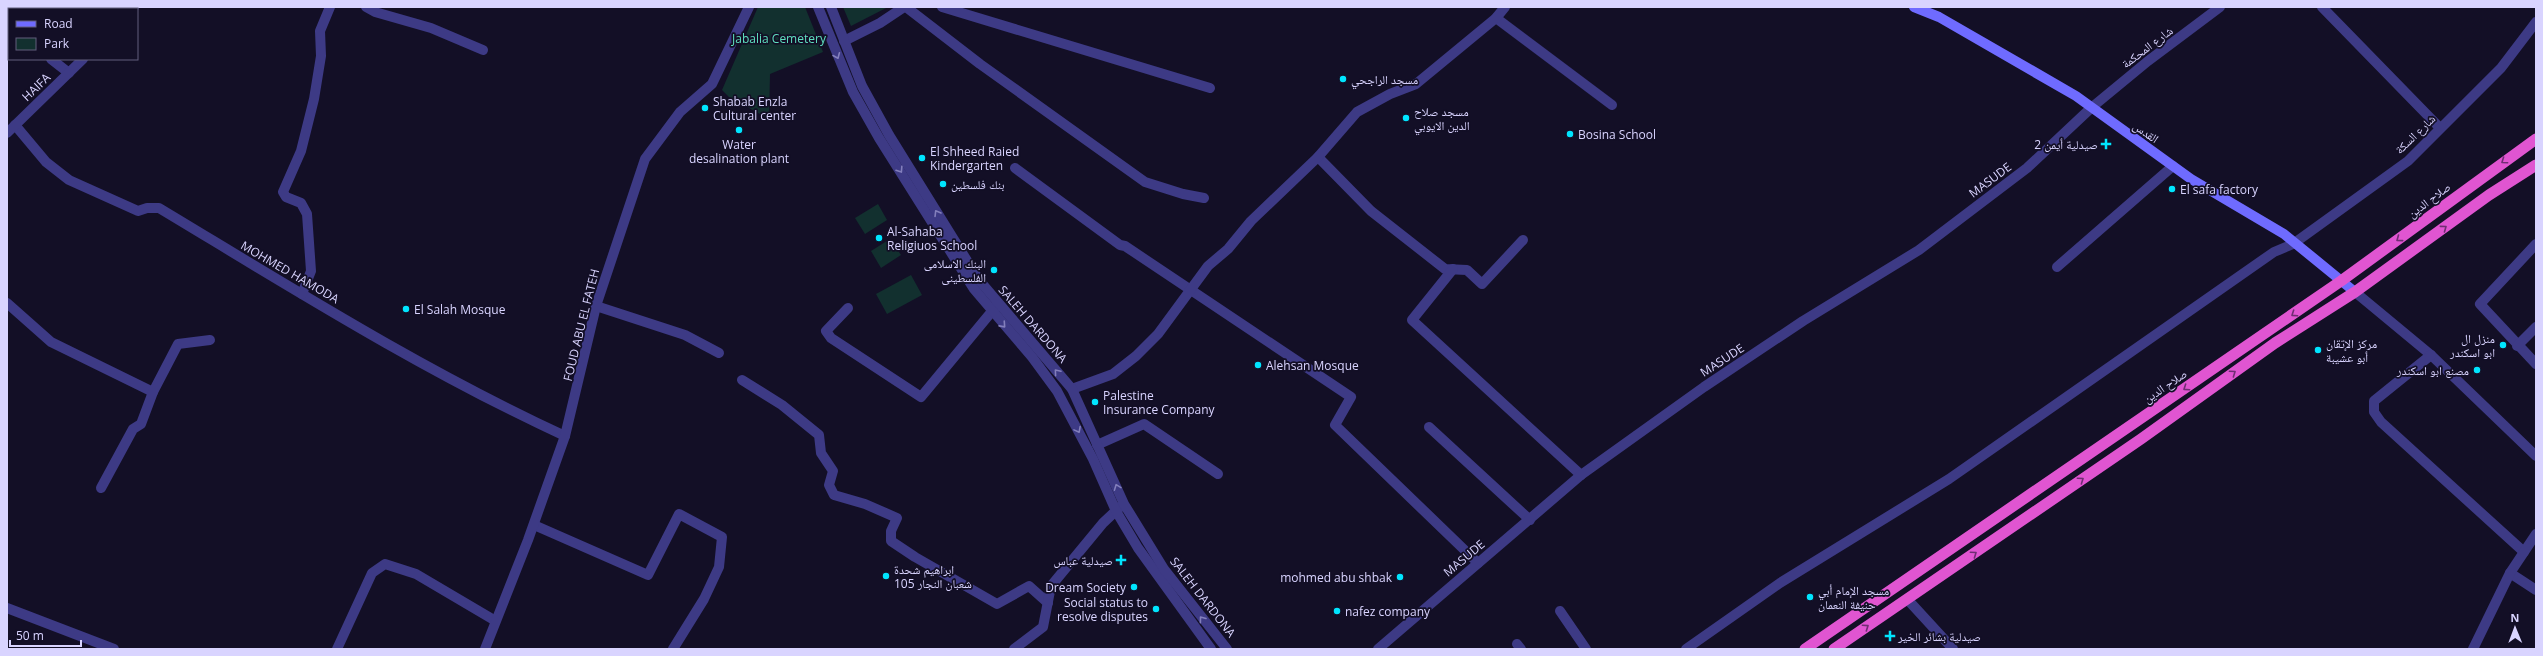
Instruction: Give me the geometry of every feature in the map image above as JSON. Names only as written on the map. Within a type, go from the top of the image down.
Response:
[{"type":"highway","name":"صلاح الدين","points":[[1805,649],[2342,281],[2536,139]]},
{"type":"highway","points":[[1834,649],[1908,600],[2275,343],[2355,292],[2489,195],[2536,165]]},
{"type":"main road","name":"القدس","points":[[1914,7],[1939,17],[2018,61],[2091,108],[2173,166],[2284,234],[2293,244],[2355,292]]},
{"type":"street","points":[[302,294],[311,271],[307,214],[301,203],[286,197],[283,192],[301,151],[314,99],[321,56],[320,31],[330,7]]},
{"type":"street","points":[[366,7],[375,12],[431,28],[483,50]]},
{"type":"street","name":"FOUD ABU EL FATEH","points":[[485,649],[494,620],[534,525],[565,436],[596,306],[645,159],[680,112],[712,84],[749,7]]},
{"type":"street","name":"SALEH DARDONA","points":[[818,7],[853,92],[879,138],[959,267],[994,308],[1057,391],[1120,507],[1164,569],[1227,649]]},
{"type":"street","name":"SALEH DARDONA","points":[[831,7],[862,86],[889,135],[994,308],[1072,389],[1097,445],[1120,507],[1138,548],[1210,649]]},
{"type":"street","points":[[844,41],[880,23],[905,7],[980,64],[1145,182],[1183,194],[1204,198]]},
{"type":"street","points":[[942,7],[1210,88]]},
{"type":"street","points":[[1072,389],[1113,374],[1136,356],[1158,334],[1190,289],[1251,221],[1318,157],[1357,112],[1390,94],[1416,84],[1496,18],[1505,7]]},
{"type":"street","name":"شارع المحكمة","points":[[2091,108],[2148,61],[2220,7]]},
{"type":"street","points":[[2322,7],[2440,128]]},
{"type":"street","points":[[1496,18],[1612,105]]},
{"type":"street","name":"شارع السكة","points":[[1686,649],[1780,583],[1949,479],[2274,252],[2293,244],[2408,160],[2501,68],[2536,22]]},
{"type":"street","points":[[52,60],[69,73]]},
{"type":"street","name":"HAIFA","points":[[7,133],[82,60]]},
{"type":"street","name":"MASUDE","points":[[1378,649],[1581,475],[1704,387],[1804,321],[1919,250],[2027,168],[2091,108]]},
{"type":"street","name":"MOHMED HAMODA","points":[[15,125],[46,162],[69,180],[138,211],[147,208],[159,208],[371,337],[527,418],[565,436]]},
{"type":"street","points":[[1318,157],[1371,211],[1445,269],[1467,270],[1482,284],[1523,240]]},
{"type":"street","points":[[2057,267],[2173,166]]},
{"type":"street","points":[[1015,168],[1114,242],[1125,246],[1351,397],[1335,425],[1478,563]]},
{"type":"street","points":[[2536,244],[2480,304],[2517,346],[2536,364]]},
{"type":"street","points":[[1453,269],[1412,320],[1581,475]]},
{"type":"street","points":[[2355,292],[2431,355],[2536,456]]},
{"type":"street","points":[[7,303],[51,342],[153,392]]},
{"type":"street","points":[[596,306],[685,335],[720,353]]},
{"type":"street","points":[[848,308],[826,331],[831,338],[921,397],[994,308]]},
{"type":"street","points":[[2517,346],[2536,327]]},
{"type":"street","points":[[101,488],[133,429],[141,424],[153,392],[178,344],[210,340]]},
{"type":"street","points":[[2431,355],[2374,401],[2374,412],[2381,422],[2524,552]]},
{"type":"street","points":[[742,380],[782,405],[819,435],[820,453],[833,471],[829,485],[834,495],[865,504],[897,518],[891,531],[891,541],[914,557],[997,604],[1029,586],[1048,603]]},
{"type":"street","points":[[1097,445],[1144,424],[1218,474]]},
{"type":"street","points":[[1429,427],[1530,520]]},
{"type":"street","points":[[1014,649],[1043,627],[1051,586],[1103,523],[1120,507]]},
{"type":"street","points":[[534,525],[648,575],[679,514],[722,537],[719,567],[704,599],[673,649]]},
{"type":"street","points":[[2474,649],[2510,573],[2536,534]]},
{"type":"street","points":[[337,649],[372,573],[385,564],[416,574],[494,620]]},
{"type":"street","points":[[2510,573],[2536,590]]},
{"type":"street","points":[[1908,600],[1953,649]]},
{"type":"street","points":[[7,608],[114,649]]},
{"type":"street","points":[[1560,611],[1586,649]]},
{"type":"green space","name":"Jabalia Cemetery","points":[[758,7],[805,7],[823,52],[770,74],[769,119],[729,97],[722,90]]},
{"type":"green space","name":"Jabalia Cemetery","points":[[843,7],[888,7],[851,26]]},
{"type":"green space","points":[[878,204],[887,220],[865,234],[855,218]]},
{"type":"green space","points":[[890,239],[901,255],[881,268],[871,251]]},
{"type":"green space","points":[[911,275],[922,295],[887,314],[876,294]]},
{"type":"place","name":"مسجد الراجحي","points":[[1343,79]]},
{"type":"place","name":"Shabab Enzla Cultural center","points":[[705,108]]},
{"type":"place","name":"مسجد صلاح الدين الايوبي","points":[[1406,118]]},
{"type":"place","name":"Water desalination plant","points":[[739,130]]},
{"type":"place","name":"Bosina School","points":[[1570,134]]},
{"type":"place","name":"صيدلية أيمن 2","points":[[2106,144]]},
{"type":"place","name":"El Shheed Raied Kindergarten","points":[[922,158]]},
{"type":"place","name":"بنك فلسطين","points":[[943,184]]},
{"type":"place","name":"El safa factory","points":[[2172,189]]},
{"type":"place","name":"Al-Sahaba Religiuos School","points":[[879,238]]},
{"type":"place","name":"البنك الاسلامى الفلسطينى","points":[[994,270]]},
{"type":"place","name":"El Salah Mosque","points":[[406,309]]},
{"type":"place","name":"منزل ال ابو اسكندر","points":[[2503,345]]},
{"type":"place","name":"مركز الإتقان أبو عشيبة","points":[[2318,350]]},
{"type":"place","name":"Alehsan Mosque","points":[[1258,365]]},
{"type":"place","name":"مصنع ابو اسكندر","points":[[2477,370]]},
{"type":"place","name":"Palestine Insurance Company","points":[[1095,402]]},
{"type":"place","name":"صيدلية عباس","points":[[1121,560]]},
{"type":"place","name":"ابراهيم شحدة شعبان النجار 105","points":[[886,576]]},
{"type":"place","name":"mohmed abu shbak","points":[[1400,577]]},
{"type":"place","name":"Dream Society","points":[[1134,587]]},
{"type":"place","name":"مسجد الإمام أبي حنيفة النعمان","points":[[1810,597]]},
{"type":"place","name":"Social status to resolve disputes","points":[[1156,609]]},
{"type":"place","name":"nafez company","points":[[1337,611]]},
{"type":"place","name":"صيدلية بشائر الخير","points":[[1890,636]]}]
